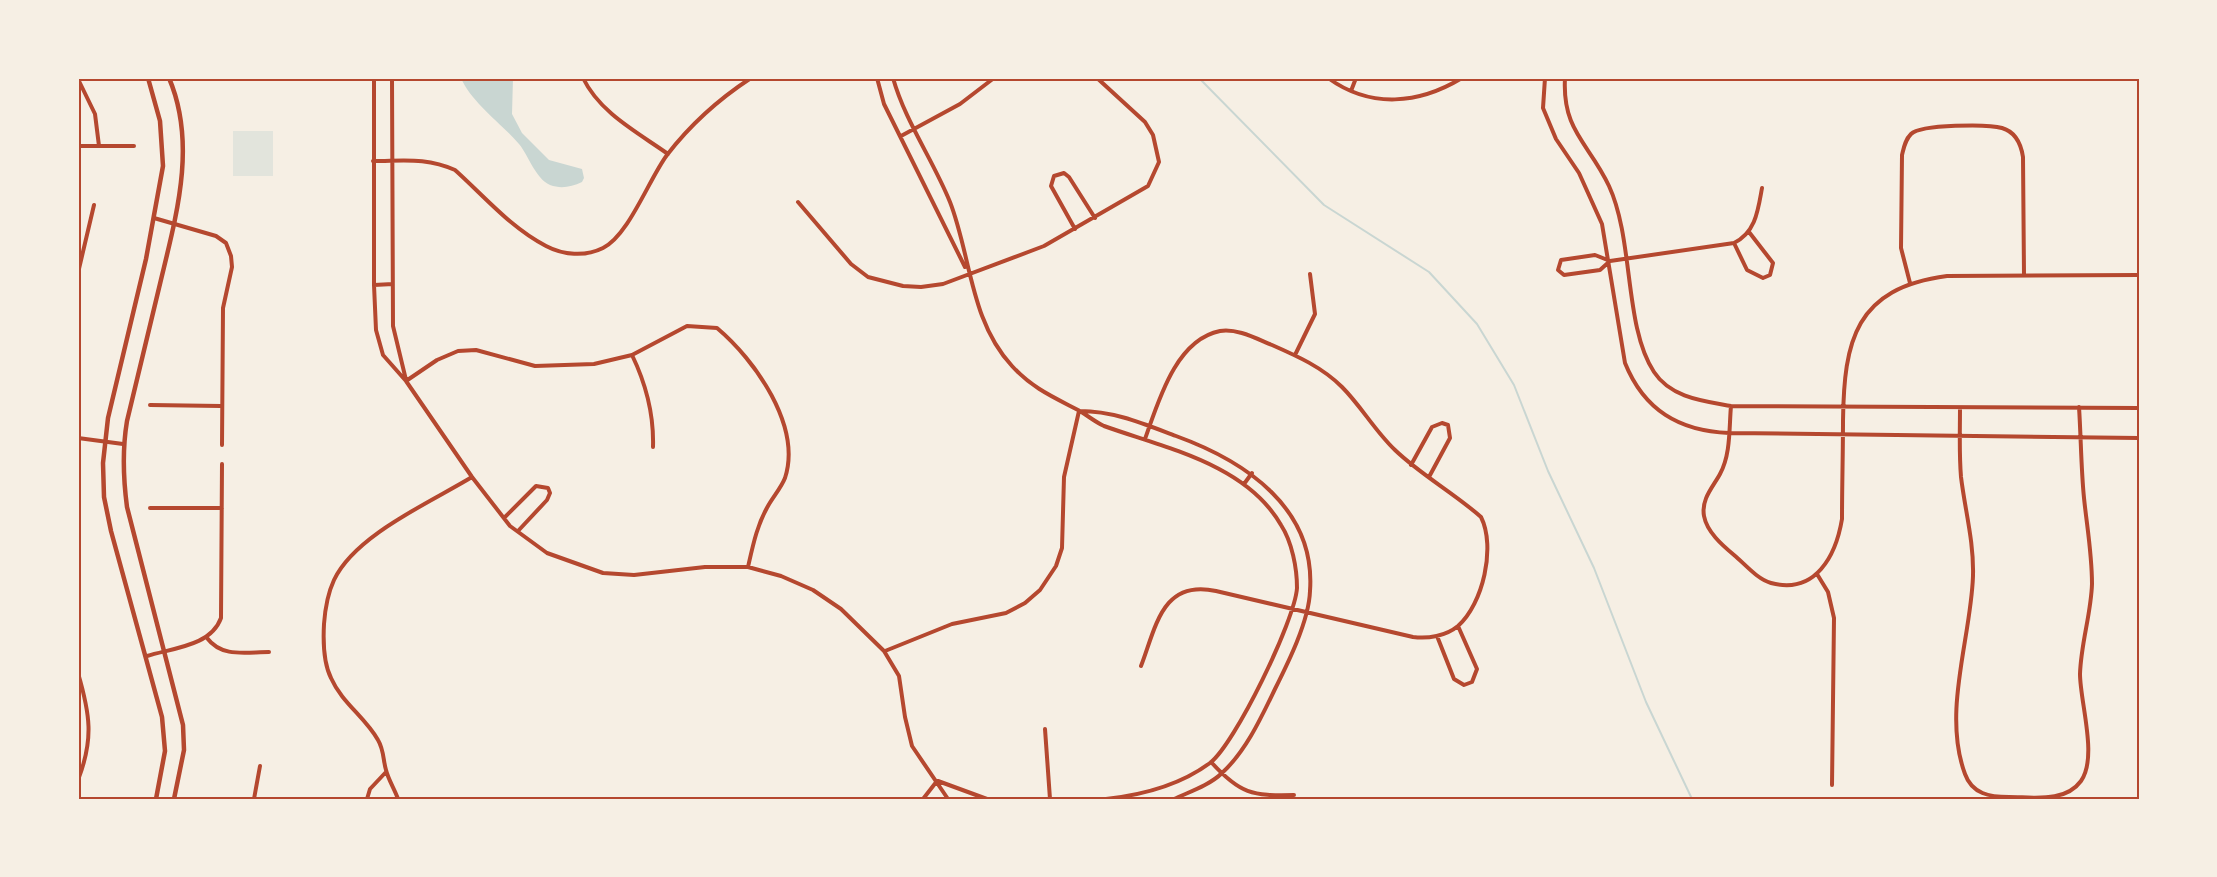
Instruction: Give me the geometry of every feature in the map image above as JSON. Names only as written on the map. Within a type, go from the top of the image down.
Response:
[{"type":"street","points":[[148,78],[163,142],[162,178],[104,441],[104,497],[162,717],[165,751],[156,799]]},
{"type":"street","points":[[169,78],[180,111],[183,151],[180,192],[123,444],[122,472],[127,507],[183,725],[184,750],[174,799]]},
{"type":"street","points":[[375,78],[374,285],[376,330],[382,355],[406,381],[472,477],[504,518],[547,553],[603,573],[634,575],[705,567],[748,567],[781,576],[813,591],[841,609],[884,651],[899,676],[912,746],[920,761],[937,781],[948,799]]},
{"type":"street","points":[[392,78],[393,326],[406,381]]},
{"type":"street","points":[[583,78],[597,100],[610,113],[668,154]]},
{"type":"street","points":[[738,78],[743,83]]},
{"type":"street","points":[[373,161],[427,160],[455,170],[527,235],[565,253],[582,254],[604,248],[616,237],[668,154],[697,120],[751,78]]},
{"type":"street","points":[[877,78],[884,104],[969,276]]},
{"type":"street","points":[[893,78],[899,98],[952,210],[969,276],[984,321],[1011,365],[1035,388],[1101,425],[1189,455],[1244,484],[1266,505],[1281,525],[1289,541],[1297,590],[1264,676],[1240,724],[1211,762],[1167,786],[1141,796],[1106,799]]},
{"type":"street","points":[[901,136],[960,104],[994,78]]},
{"type":"street","points":[[798,202],[851,264],[868,277],[903,286],[921,287],[969,276],[1044,246],[1148,186],[1159,162],[1153,135],[1145,122],[1097,78]]},
{"type":"street","points":[[1328,78],[1372,99],[1402,101],[1441,90],[1462,78]]},
{"type":"street","points":[[1351,90],[1356,78]]},
{"type":"street","points":[[1545,78],[1543,108],[1556,139],[1579,173],[1602,224],[1610,261],[1621,343],[1633,383],[1645,398],[1668,417],[1687,428],[1729,433],[1960,438],[2139,438]]},
{"type":"street","points":[[1565,78],[1564,98],[1569,122],[1609,186],[1628,258],[1638,331],[1654,373],[1667,386],[1683,395],[1731,406],[2139,408]]},
{"type":"street","points":[[78,79],[95,114],[99,146]]},
{"type":"street","points":[[1910,284],[1901,248],[1902,155],[1905,142],[1911,134],[1929,126],[2002,128],[2018,139],[2023,157],[2024,276]]},
{"type":"street","points":[[78,146],[134,146]]},
{"type":"street","points":[[1075,229],[1051,186],[1054,176],[1064,173],[1070,177],[1095,218]]},
{"type":"street","points":[[1610,261],[1600,270],[1564,276],[1558,270],[1561,261],[1595,255],[1610,261],[1734,243],[1749,232],[1755,220],[1762,188]]},
{"type":"street","points":[[78,273],[81,250],[94,205]]},
{"type":"street","points":[[154,218],[216,236],[226,243],[231,255],[232,267],[223,308],[222,446]]},
{"type":"street","points":[[1734,243],[1747,270],[1763,278],[1770,275],[1773,263],[1749,232]]},
{"type":"street","points":[[1295,355],[1315,314],[1311,274]]},
{"type":"street","points":[[1731,406],[1726,458],[1703,506],[1708,527],[1719,542],[1769,583],[1786,585],[1802,582],[1826,565],[1838,542],[1842,519],[1843,374],[1855,331],[1865,314],[1910,284],[1947,276],[2139,275]]},
{"type":"street","points":[[374,285],[393,284]]},
{"type":"street","points":[[406,381],[437,360],[459,351],[476,350],[510,362],[557,367],[594,364],[632,355],[687,326],[717,328],[748,360],[781,413],[789,436],[789,463],[784,482],[767,507],[755,534],[748,567]]},
{"type":"street","points":[[1141,666],[1162,611],[1172,597],[1189,588],[1201,587],[1413,637],[1425,639],[1437,636],[1458,626],[1470,610],[1486,571],[1488,531],[1481,517],[1465,503],[1411,465],[1373,426],[1342,387],[1316,366],[1245,334],[1221,331],[1205,337],[1193,346],[1173,371],[1158,399],[1146,439]]},
{"type":"street","points":[[632,355],[647,393],[654,431],[653,447]]},
{"type":"street","points":[[150,405],[222,406]]},
{"type":"street","points":[[1960,408],[1962,478],[1971,538],[1973,575],[1957,703],[1961,760],[1971,786],[1981,793],[1997,797],[2048,798],[2072,790],[2081,782],[2088,763],[2080,676],[2092,586],[2092,553],[2082,478],[2079,407]]},
{"type":"street","points":[[1079,411],[1103,411],[1195,442],[1252,473],[1276,496],[1293,518],[1302,537],[1311,591],[1307,613],[1278,682],[1253,732],[1222,774],[1174,799]]},
{"type":"street","points":[[884,651],[952,624],[1006,613],[1025,603],[1041,590],[1056,566],[1062,548],[1064,477],[1079,411]]},
{"type":"street","points":[[1411,465],[1432,427],[1442,423],[1448,425],[1450,438],[1429,477]]},
{"type":"street","points":[[78,438],[123,444]]},
{"type":"street","points":[[147,656],[207,638],[217,630],[221,618],[222,464]]},
{"type":"street","points":[[1244,484],[1252,473]]},
{"type":"street","points":[[398,799],[391,778],[386,772],[383,751],[377,738],[339,695],[330,676],[323,645],[328,599],[334,579],[362,547],[387,528],[472,477]]},
{"type":"street","points":[[504,518],[536,486],[548,488],[550,493],[547,500],[518,531]]},
{"type":"street","points":[[150,508],[222,508]]},
{"type":"street","points":[[1816,574],[1828,592],[1834,618],[1832,785]]},
{"type":"street","points":[[1437,636],[1454,679],[1464,685],[1472,682],[1477,669],[1458,626]]},
{"type":"street","points":[[207,638],[215,649],[224,652],[269,652]]},
{"type":"street","points":[[78,673],[88,708],[90,734],[88,756],[78,778]]},
{"type":"street","points":[[1045,729],[1050,799]]},
{"type":"street","points":[[1211,762],[1232,783],[1255,795],[1294,795]]},
{"type":"street","points":[[254,799],[260,766]]},
{"type":"street","points":[[367,799],[370,789],[386,772]]},
{"type":"street","points":[[923,799],[937,781]]},
{"type":"street","points":[[937,781],[987,799]]},
{"type":"shaded area","points":[[461,78],[513,78],[512,114],[522,133],[549,160],[582,169],[584,178],[582,182],[562,187],[545,182],[519,144],[479,104]]},
{"type":"shaded area","points":[[233,131],[273,131],[273,176],[233,176]]},
{"type":"waterway","points":[[1199,78],[1324,205],[1429,272],[1477,324],[1514,385],[1548,471],[1594,568],[1646,702],[1692,799]]}]
